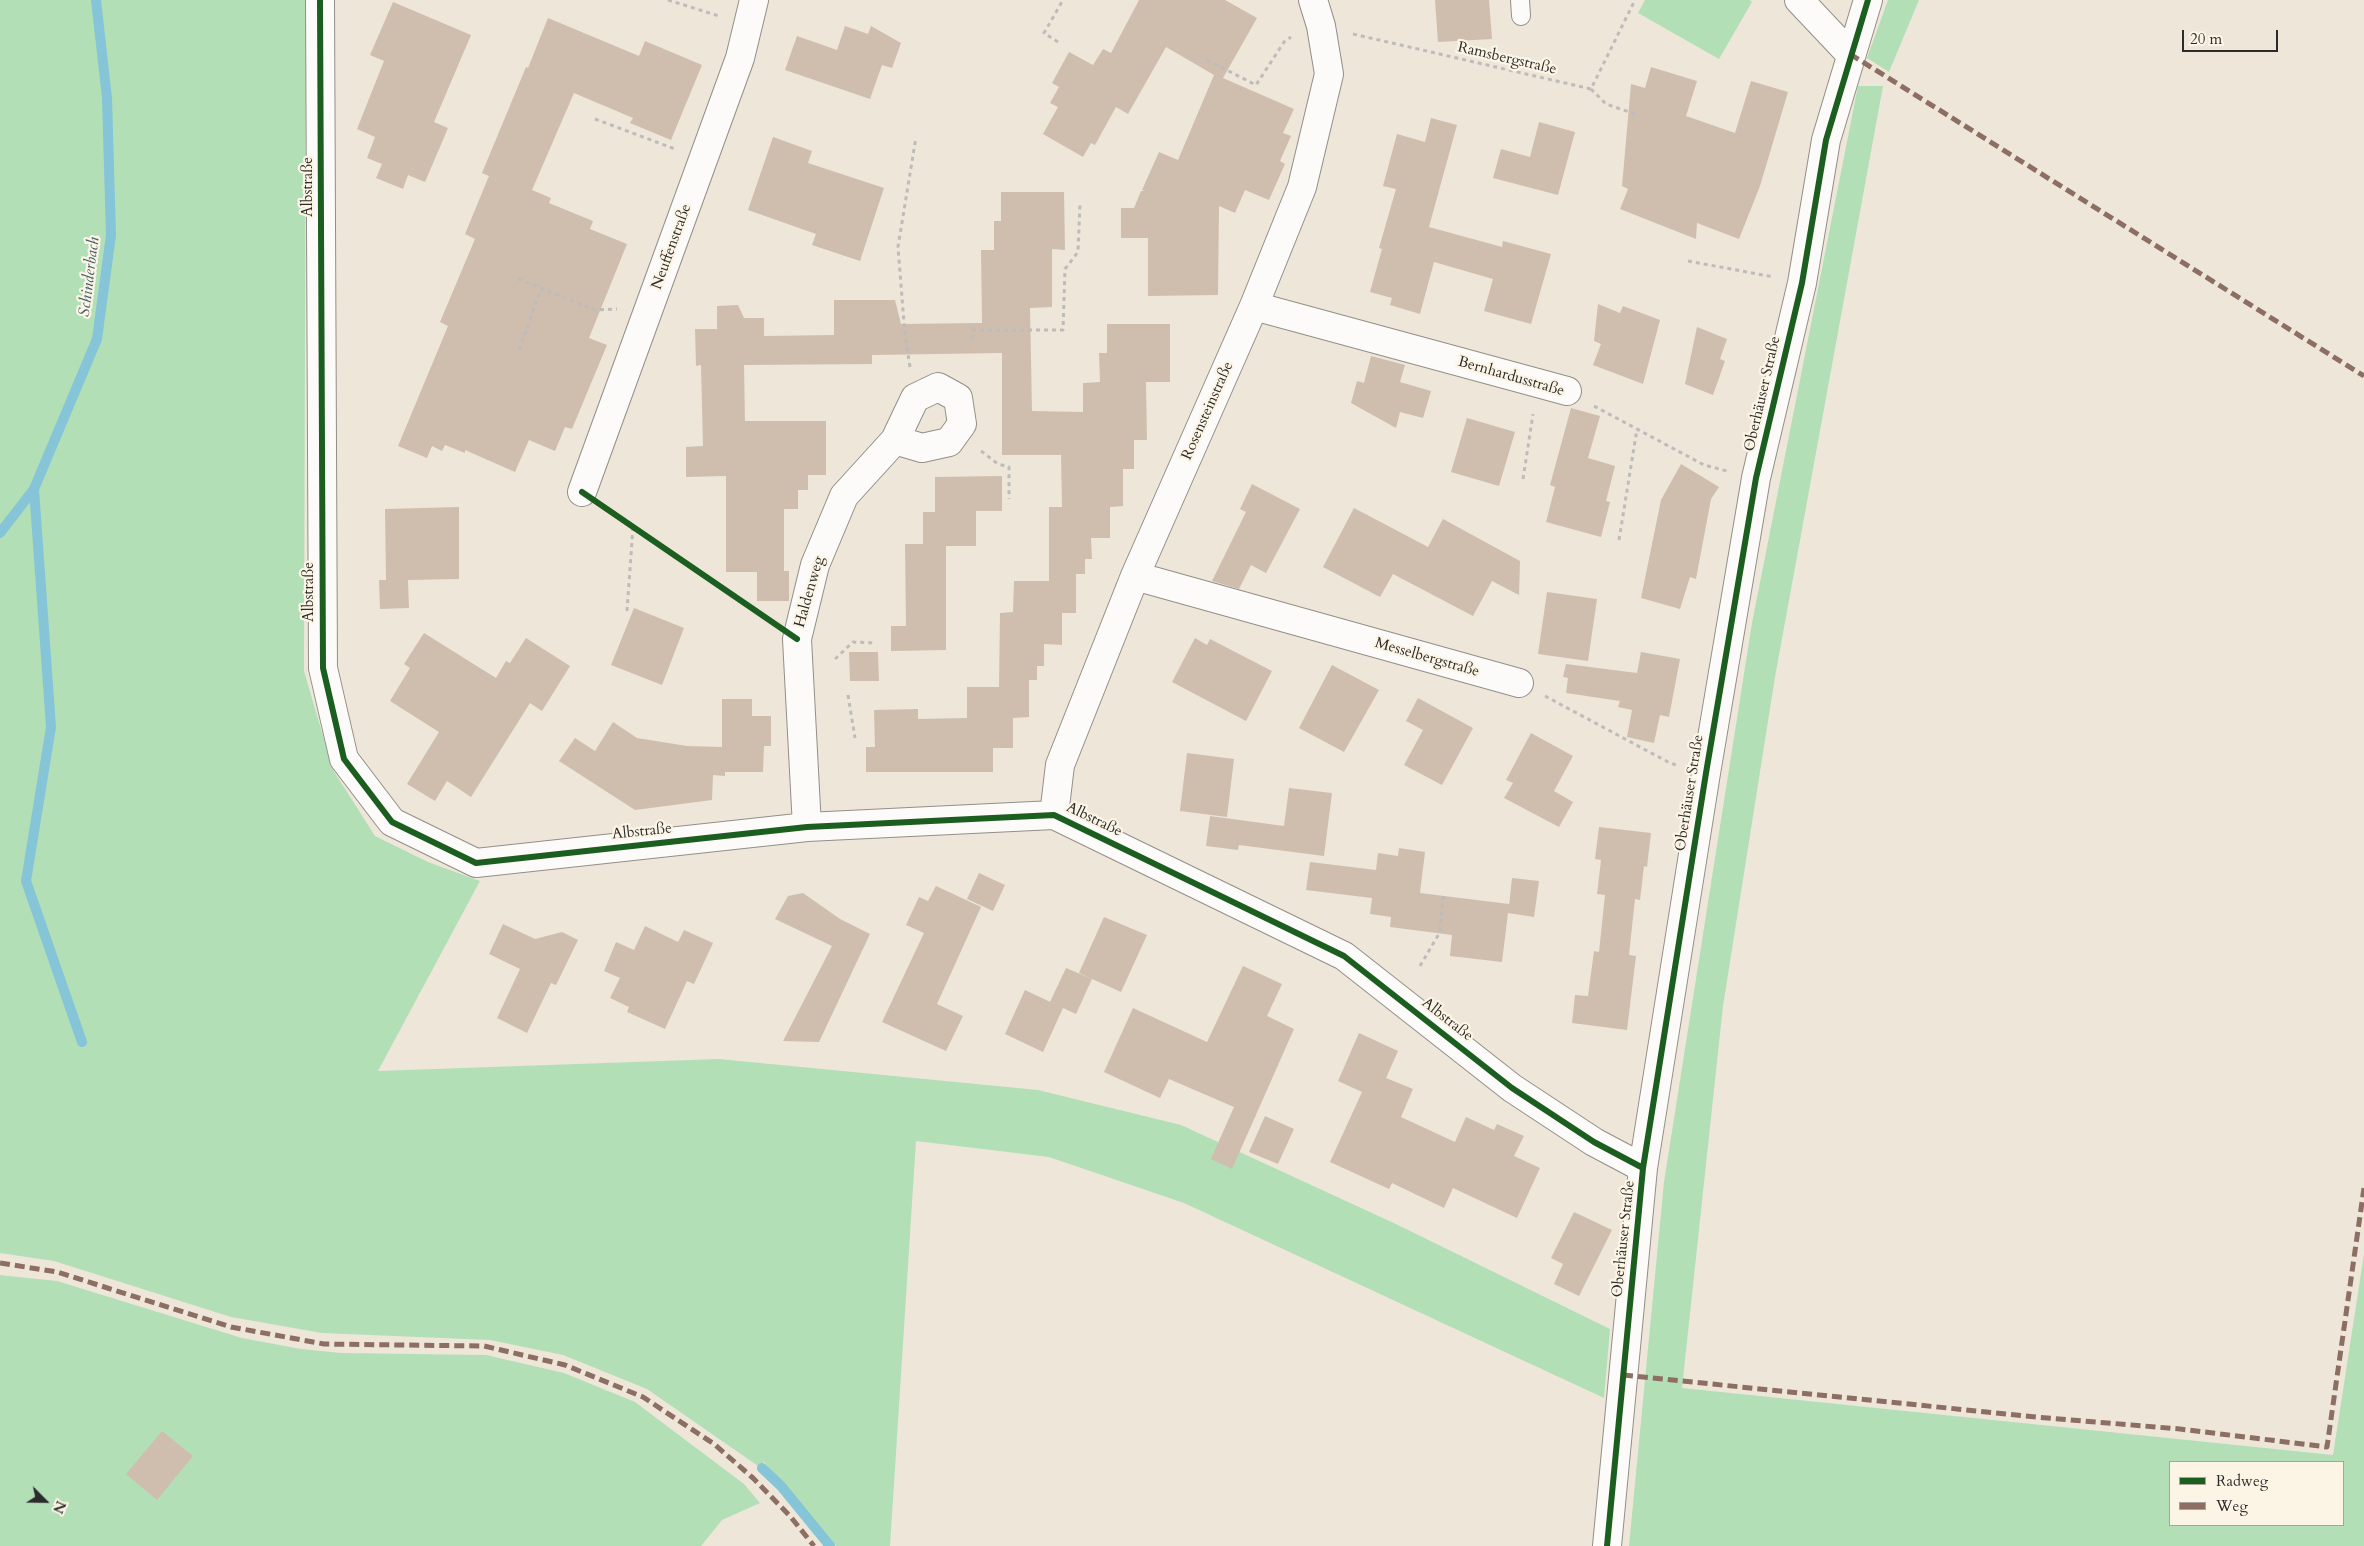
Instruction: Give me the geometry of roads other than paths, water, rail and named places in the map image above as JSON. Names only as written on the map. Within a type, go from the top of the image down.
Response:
[{"type":"street","name":"Albstraße","points":[[320,0],[323,668],[344,759],[392,822],[476,863],[807,827],[1054,815],[1344,956],[1512,1088],[1594,1142],[1643,1168]]},
{"type":"street","points":[[1799,0],[1850,54]]},
{"type":"street","name":"Oberhäuser Straße","points":[[1607,1546],[1643,1168],[1706,773],[1756,478],[1802,283],[1826,140],[1850,54],[1868,0]]},
{"type":"street","name":"Neuffenstraße","points":[[582,492],[740,58],[751,12]]},
{"type":"street","name":"Rosensteinstraße","points":[[1054,815],[1060,764],[1135,576],[1254,306],[1302,188],[1329,74],[1317,15]]},
{"type":"street","name":"Bernhardusstraße","points":[[1254,306],[1567,391]]},
{"type":"street","name":"Haldenweg","points":[[807,827],[796,639],[815,565],[844,496],[895,440],[915,398],[938,387],[958,398],[962,424],[949,442],[922,448],[895,440]]},
{"type":"street","name":"Messelbergstraße","points":[[1135,576],[1519,683]]},
{"type":"waterway","name":"Schinderbach","points":[[0,533],[34,489],[97,339],[111,235],[107,98],[96,0]]},
{"type":"waterway","points":[[34,489],[51,727],[26,881],[82,1042]]},
{"type":"waterway","points":[[762,1468],[781,1486],[830,1546]]}]
